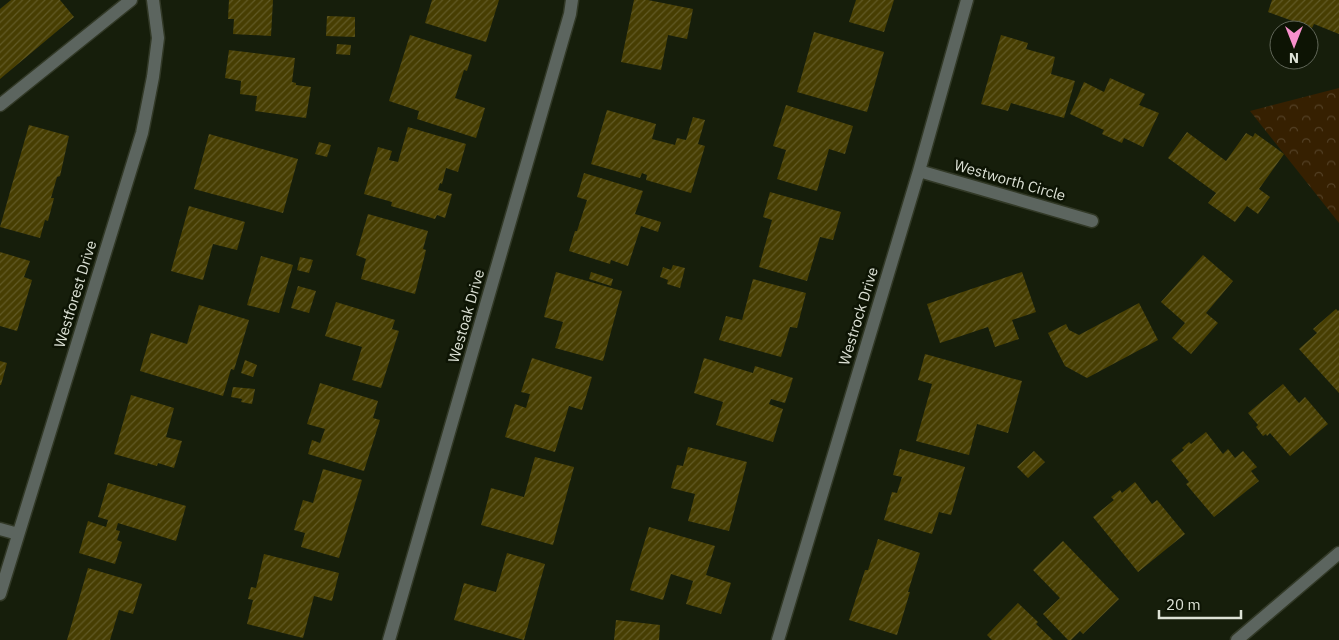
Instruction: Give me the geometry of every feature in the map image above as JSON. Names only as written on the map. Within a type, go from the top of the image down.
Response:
[{"type":"street","points":[[0,105],[131,0]]},
{"type":"street","name":"Westforest Drive","points":[[0,594],[142,133],[153,77],[158,38],[153,0]]},
{"type":"street","name":"Westoak Drive","points":[[389,640],[570,14],[572,0]]},
{"type":"street","name":"Westrock Drive","points":[[778,640],[967,0]]},
{"type":"street","name":"Westworth Circle","points":[[918,171],[1092,221]]},
{"type":"street","points":[[0,529],[18,534]]},
{"type":"street","points":[[1237,640],[1339,553]]},
{"type":"green space","points":[[1339,88],[1339,223],[1250,111]]},
{"type":"building","points":[[11,0],[60,0],[74,17],[0,79],[0,9]]},
{"type":"building","points":[[229,0],[273,0],[271,36],[233,34],[234,19],[228,19]]},
{"type":"building","points":[[432,0],[499,0],[486,42],[425,23]]},
{"type":"building","points":[[634,0],[648,0],[693,9],[687,39],[668,35],[661,70],[621,62]]},
{"type":"building","points":[[856,0],[894,0],[884,32],[849,22]]},
{"type":"building","points":[[1272,0],[1339,0],[1339,34],[1319,26],[1319,20],[1290,20],[1268,12]]},
{"type":"building","points":[[327,16],[355,17],[355,37],[326,36]]},
{"type":"building","points":[[814,32],[884,52],[867,112],[797,92]]},
{"type":"building","points":[[410,35],[472,55],[467,71],[464,70],[455,98],[485,108],[476,138],[417,119],[419,111],[389,101]]},
{"type":"building","points":[[1001,35],[1028,43],[1026,49],[1055,57],[1051,74],[1075,81],[1064,118],[1011,103],[1008,111],[981,104]]},
{"type":"building","points":[[337,44],[351,45],[350,55],[336,54]]},
{"type":"building","points":[[229,50],[295,58],[292,82],[296,83],[296,85],[311,87],[306,118],[255,111],[257,96],[240,94],[241,81],[225,78]]},
{"type":"building","points":[[1110,78],[1145,94],[1139,105],[1159,113],[1143,147],[1124,138],[1122,143],[1102,134],[1104,130],[1070,114],[1084,82],[1104,92]]},
{"type":"building","points":[[786,105],[853,126],[845,154],[829,149],[817,191],[777,179],[786,150],[773,146]]},
{"type":"building","points":[[607,110],[656,124],[652,139],[675,145],[677,138],[686,140],[693,117],[705,120],[698,144],[705,146],[691,193],[646,180],[647,175],[642,173],[640,178],[591,164]]},
{"type":"building","points":[[29,125],[69,136],[60,176],[57,177],[51,198],[54,198],[48,221],[45,220],[40,238],[0,227]]},
{"type":"building","points":[[408,127],[466,144],[458,172],[446,168],[442,184],[440,183],[438,190],[452,194],[445,218],[437,215],[435,219],[391,206],[392,202],[364,194],[378,147],[392,151],[389,160],[398,162]]},
{"type":"building","points":[[1187,132],[1226,161],[1246,133],[1253,137],[1255,133],[1284,154],[1259,189],[1270,197],[1258,214],[1247,206],[1235,222],[1208,203],[1216,193],[1168,158]]},
{"type":"building","points":[[209,134],[298,159],[283,213],[194,189]]},
{"type":"building","points":[[319,142],[331,145],[327,157],[315,154]]},
{"type":"building","points":[[584,173],[643,191],[635,214],[661,222],[658,232],[641,226],[628,266],[611,260],[610,264],[569,251],[587,200],[577,197]]},
{"type":"building","points":[[770,192],[841,212],[833,240],[820,237],[807,281],[759,267],[772,220],[763,217]]},
{"type":"building","points":[[189,206],[245,222],[237,250],[213,244],[203,280],[171,271]]},
{"type":"building","points":[[368,214],[428,231],[423,249],[426,250],[415,294],[361,279],[366,259],[356,255]]},
{"type":"building","points":[[0,252],[30,261],[24,277],[32,280],[17,331],[0,326]]},
{"type":"building","points":[[1203,255],[1233,281],[1206,313],[1218,323],[1191,354],[1172,338],[1185,323],[1161,302]]},
{"type":"building","points":[[261,256],[293,265],[279,313],[247,305]]},
{"type":"building","points":[[300,257],[313,260],[309,273],[297,270]]},
{"type":"building","points":[[673,265],[685,268],[680,288],[667,284],[668,280],[660,277],[663,267],[671,270]]},
{"type":"building","points":[[556,272],[622,291],[603,361],[555,348],[563,322],[544,317]]},
{"type":"building","points":[[591,272],[613,279],[611,286],[589,279]]},
{"type":"building","points":[[1022,272],[1036,312],[1012,320],[1019,339],[995,347],[988,327],[940,343],[927,304]]},
{"type":"building","points":[[753,279],[806,293],[797,328],[790,327],[781,357],[719,340],[726,316],[742,320]]},
{"type":"building","points":[[298,286],[316,291],[309,313],[291,308]]},
{"type":"building","points":[[336,302],[395,320],[392,329],[399,331],[381,388],[352,380],[362,347],[325,336]]},
{"type":"building","points":[[1139,303],[1158,340],[1087,378],[1065,366],[1048,333],[1066,324],[1069,330],[1079,335]]},
{"type":"building","points":[[199,305],[249,320],[234,370],[231,369],[223,396],[140,371],[151,333],[187,344]]},
{"type":"building","points":[[1336,309],[1339,310],[1339,393],[1299,349],[1317,333],[1313,329]]},
{"type":"building","points":[[925,354],[1022,381],[1008,433],[977,424],[969,455],[916,441],[932,384],[918,380]]},
{"type":"building","points":[[532,358],[592,377],[582,410],[569,406],[555,452],[505,437],[515,404],[526,408],[530,394],[521,392]]},
{"type":"building","points":[[704,358],[753,373],[755,366],[793,378],[785,403],[771,399],[769,404],[783,409],[773,442],[716,425],[723,402],[694,393]]},
{"type":"building","points":[[245,360],[257,365],[253,377],[241,373]]},
{"type":"building","points":[[0,361],[7,363],[1,385],[0,385]]},
{"type":"building","points":[[320,383],[378,401],[373,418],[380,420],[364,471],[308,454],[312,440],[320,443],[325,429],[307,424]]},
{"type":"building","points":[[1283,384],[1299,403],[1305,397],[1328,424],[1290,456],[1270,433],[1267,436],[1266,434],[1263,436],[1256,427],[1258,425],[1248,413]]},
{"type":"building","points":[[233,387],[255,389],[252,404],[241,402],[242,399],[231,397]]},
{"type":"building","points":[[131,395],[174,408],[166,437],[182,441],[174,468],[158,463],[157,466],[114,454]]},
{"type":"building","points":[[1206,432],[1223,454],[1228,449],[1235,458],[1243,451],[1257,467],[1251,471],[1259,481],[1214,517],[1186,484],[1189,482],[1171,460],[1184,450],[1182,448],[1189,442],[1191,444]]},
{"type":"building","points":[[688,447],[747,462],[729,531],[688,521],[695,494],[671,488],[677,465],[683,466]]},
{"type":"building","points":[[900,449],[965,467],[951,515],[939,512],[932,534],[884,520],[892,492],[897,493],[902,477],[893,475]]},
{"type":"building","points":[[1034,451],[1045,462],[1028,478],[1017,467]]},
{"type":"building","points":[[535,457],[574,467],[553,545],[481,525],[491,488],[524,497]]},
{"type":"building","points":[[323,469],[362,480],[339,558],[301,547],[305,533],[294,530],[303,500],[313,503]]},
{"type":"building","points":[[1135,482],[1152,504],[1157,500],[1185,534],[1138,572],[1093,517],[1114,500],[1111,497],[1120,490],[1122,493]]},
{"type":"building","points":[[108,483],[186,506],[176,541],[118,523],[116,530],[120,531],[117,540],[122,542],[115,564],[79,553],[88,521],[106,527],[108,520],[98,517]]},
{"type":"building","points":[[649,527],[715,546],[706,575],[731,583],[721,614],[686,604],[693,581],[671,574],[663,600],[630,590]]},
{"type":"building","points":[[878,539],[920,553],[897,635],[849,620],[865,570],[868,570]]},
{"type":"building","points":[[1063,541],[1119,599],[1083,634],[1080,631],[1071,640],[1068,640],[1043,614],[1060,598],[1033,570]]},
{"type":"building","points":[[507,553],[545,564],[524,640],[454,620],[464,583],[496,592]]},
{"type":"building","points":[[264,554],[339,573],[332,601],[314,596],[303,638],[247,624],[253,600],[248,599],[251,587],[256,588]]},
{"type":"building","points":[[88,568],[142,584],[133,614],[119,610],[110,640],[67,640]]},
{"type":"building","points":[[1018,603],[1053,640],[992,640],[987,635]]},
{"type":"building","points":[[616,620],[660,625],[659,640],[614,640]]}]
